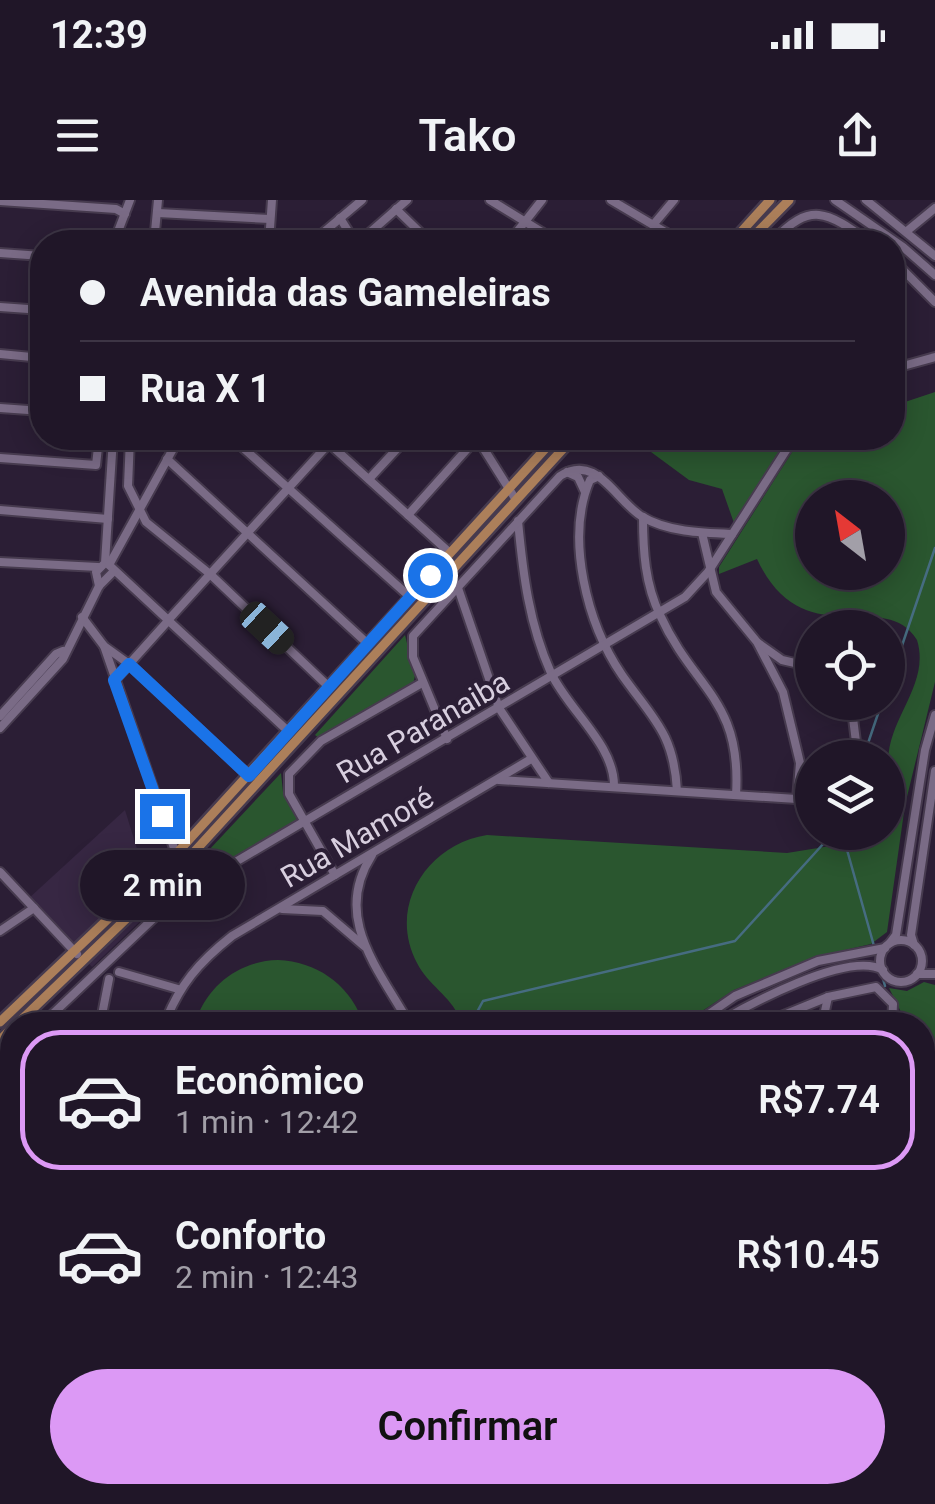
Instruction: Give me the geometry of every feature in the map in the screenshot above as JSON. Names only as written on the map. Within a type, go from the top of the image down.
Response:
[{"type":"main road","points":[[760,230],[789,200]]},
{"type":"main road","points":[[742,230],[766,201]]},
{"type":"main road","points":[[11,1012],[176,854],[543,450]]},
{"type":"main road","points":[[30,1012],[184,864],[561,450]]},
{"type":"main road","points":[[328,707],[334,694],[329,687]]},
{"type":"street","points":[[119,230],[130,200]]},
{"type":"street","points":[[156,230],[158,200]]},
{"type":"street","points":[[270,230],[272,200]]},
{"type":"street","points":[[326,230],[362,200]]},
{"type":"street","points":[[371,230],[407,200]]},
{"type":"street","points":[[490,200],[538,230]]},
{"type":"street","points":[[520,230],[542,200]]},
{"type":"street","points":[[611,200],[662,230]]},
{"type":"street","points":[[653,225],[674,200]]},
{"type":"street","points":[[836,200],[880,230]]},
{"type":"street","points":[[866,200],[935,256]]},
{"type":"street","points":[[0,201],[116,209],[125,214]]},
{"type":"street","points":[[907,231],[935,208]]},
{"type":"street","points":[[396,209],[418,230]]},
{"type":"street","points":[[783,230],[802,215],[818,212],[853,230]]},
{"type":"street","points":[[158,213],[270,219]]},
{"type":"street","points":[[340,218],[348,230]]},
{"type":"street","points":[[905,248],[935,276]]},
{"type":"street","points":[[0,252],[30,255]]},
{"type":"street","points":[[905,272],[935,302]]},
{"type":"street","points":[[0,307],[30,309]]},
{"type":"street","points":[[0,354],[30,357]]},
{"type":"street","points":[[905,366],[935,358]]},
{"type":"street","points":[[0,408],[30,410]]},
{"type":"street","points":[[0,458],[96,465],[98,450]]},
{"type":"street","points":[[102,576],[113,450]]},
{"type":"street","points":[[130,450],[128,486],[140,518],[210,574],[329,687]]},
{"type":"street","points":[[0,728],[52,672],[126,532],[140,518],[172,450]]},
{"type":"street","points":[[246,450],[410,598]]},
{"type":"street","points":[[114,680],[320,450]]},
{"type":"street","points":[[340,450],[450,552]]},
{"type":"street","points":[[369,479],[397,450]]},
{"type":"street","points":[[408,515],[466,450]]},
{"type":"street","points":[[484,450],[516,500]]},
{"type":"street","name":"Rua Paranaiba","points":[[55,1012],[176,897],[660,614],[708,572],[786,450]]},
{"type":"street","points":[[167,459],[368,644]]},
{"type":"street","points":[[447,739],[422,683],[410,646],[413,636],[567,472],[584,468],[599,476],[643,517],[702,533],[732,534]]},
{"type":"street","points":[[567,472],[578,478],[585,492]]},
{"type":"street","points":[[599,476],[590,480],[585,492],[580,528],[585,584],[606,646],[620,672],[668,736],[676,759],[677,791]]},
{"type":"street","points":[[109,500],[147,497]]},
{"type":"street","points":[[0,510],[107,523]]},
{"type":"street","points":[[643,517],[644,558],[660,614],[728,719],[738,764],[736,795]]},
{"type":"street","points":[[518,521],[526,597],[553,677],[609,757],[614,787]]},
{"type":"street","points":[[643,531],[654,521]]},
{"type":"street","points":[[107,523],[114,534],[126,532]]},
{"type":"street","points":[[702,533],[708,572],[774,674],[796,740]]},
{"type":"street","points":[[502,538],[520,542]]},
{"type":"street","points":[[0,562],[82,569],[102,576],[169,620],[290,732]]},
{"type":"street","points":[[458,588],[499,708],[550,783]]},
{"type":"street","points":[[449,598],[462,602]]},
{"type":"street","points":[[82,617],[104,646],[129,664],[249,776]]},
{"type":"street","points":[[756,642],[782,660],[795,663]]},
{"type":"street","points":[[104,646],[176,854],[184,864]]},
{"type":"street","points":[[0,716],[56,654],[64,652]]},
{"type":"street","points":[[774,674],[782,660]]},
{"type":"street","points":[[335,875],[289,794],[289,774],[321,741],[422,683]]},
{"type":"street","points":[[882,970],[888,946],[896,935],[922,768],[935,715]]},
{"type":"street","name":"Rua Mamoré","points":[[169,1012],[178,989],[206,958],[278,909],[532,760]]},
{"type":"street","points":[[935,771],[910,935],[921,954],[935,962]]},
{"type":"street","points":[[499,780],[795,799]]},
{"type":"street","points":[[353,926],[356,880],[372,854]]},
{"type":"street","points":[[0,872],[84,961]]},
{"type":"street","points":[[0,931],[34,908]]},
{"type":"street","points":[[278,909],[324,910],[353,926],[401,1012]]},
{"type":"street","points":[[712,1012],[735,996],[818,961],[904,940],[914,945]]},
{"type":"street","points":[[117,954],[119,972]]},
{"type":"street","points":[[918,974],[921,954]]},
{"type":"street","points":[[739,1012],[846,967],[874,965],[898,982],[918,974],[935,974]]},
{"type":"street","points":[[119,972],[178,989]]},
{"type":"street","points":[[103,1012],[109,979],[119,972]]},
{"type":"street","points":[[96,974],[109,979]]},
{"type":"street","points":[[792,1012],[854,988],[876,987],[893,1004],[893,1012]]},
{"type":"street","points":[[825,1012],[828,997]]},
{"type":"shaded area","points":[[125,810],[155,907],[92,967],[28,899]]},
{"type":"green space","points":[[935,392],[935,682],[905,805],[905,740],[892,740],[900,720],[905,720],[905,708],[920,661],[917,640],[905,627],[905,610],[808,610],[776,589],[757,559],[719,574],[719,567],[793,450],[905,450],[905,402]]},
{"type":"green space","points":[[648,450],[782,450],[734,523],[722,489],[689,480]]},
{"type":"green space","points":[[405,635],[415,676],[413,684],[319,738],[315,735]]},
{"type":"green space","points":[[281,773],[283,792],[297,817],[295,823],[165,897]]},
{"type":"green space","points":[[487,835],[787,853],[899,850],[887,932],[871,944],[815,957],[734,990],[701,1012],[457,1012],[422,971],[409,942],[410,900],[418,881],[447,851]]},
{"type":"green space","points":[[263,962],[293,962],[320,971],[342,988],[358,1012],[199,1012],[225,979]]},
{"type":"green space","points":[[924,982],[935,985],[935,1012],[901,1012],[889,988],[907,991]]},
{"type":"waterway","points":[[905,637],[935,548]]},
{"type":"waterway","points":[[869,740],[876,720]]},
{"type":"waterway","points":[[477,1012],[483,1001],[735,941],[818,850]]},
{"type":"waterway","points":[[847,850],[874,946]]},
{"type":"waterway","points":[[876,954],[878,960]]},
{"type":"waterway","points":[[882,975],[885,986]]},
{"type":"route","points":[[162,816],[114,680],[129,664],[249,776],[430,575]]}]
